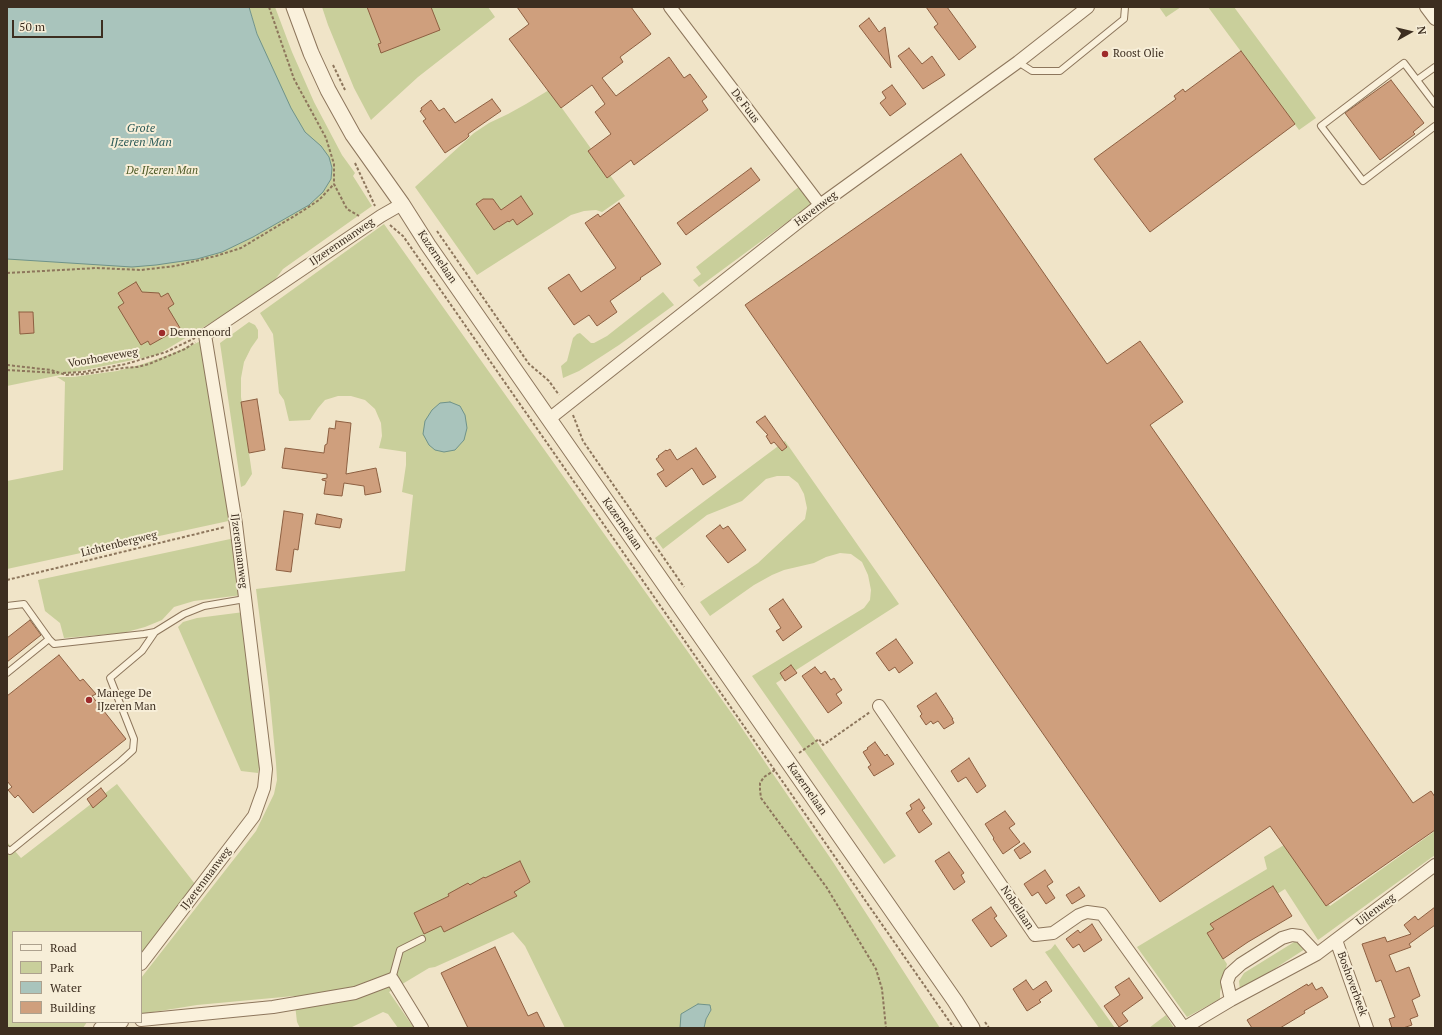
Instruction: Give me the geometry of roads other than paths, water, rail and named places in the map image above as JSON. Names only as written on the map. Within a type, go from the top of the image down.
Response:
[{"type":"street","name":"Kazernelaan","points":[[294,7],[311,53],[331,96],[353,135],[402,204],[428,245],[955,1001],[972,1028]]},
{"type":"street","name":"De Fuus","points":[[670,7],[820,206]]},
{"type":"street","name":"Havenweg","points":[[549,419],[566,404],[820,206],[1018,62],[1088,7]]},
{"type":"street","points":[[1426,7],[1435,19]]},
{"type":"street","name":"IJzerenmanweg","points":[[142,963],[254,816],[264,788],[266,769],[236,524],[205,335],[381,216],[402,204]]},
{"type":"street","name":"Nobellaan","points":[[879,706],[1035,935],[1053,933],[1079,915],[1087,912],[1102,914],[1184,1028]]},
{"type":"street","name":"Uilenweg","points":[[1184,1028],[1231,1000],[1317,954],[1435,865]]},
{"type":"street","points":[[1231,1000],[1227,982],[1230,974],[1241,964],[1282,938],[1292,935],[1300,936],[1317,954]]},
{"type":"street","name":"Boshoverbeek","points":[[1336,940],[1367,1028]]},
{"type":"street","points":[[142,1020],[273,1007],[355,993],[392,979],[422,1028]]},
{"type":"street","points":[[100,1028],[118,1023]]},
{"type":"lane","points":[[1018,62],[1032,71],[1060,72],[1124,19],[1125,7]]},
{"type":"lane","points":[[1435,104],[1404,63],[1321,126],[1363,181],[1435,126]]},
{"type":"lane","points":[[1417,80],[1435,67]]},
{"type":"lane","points":[[7,606],[24,604],[54,644],[155,632],[184,614],[204,606],[245,599]]},
{"type":"lane","points":[[7,850],[10,851],[133,750],[134,739],[110,678],[142,651],[155,632]]},
{"type":"lane","points":[[7,673],[49,639]]},
{"type":"lane","points":[[392,979],[400,950],[422,939]]},
{"type":"water","name":"Grote IJzeren Man","points":[[7,7],[249,7],[257,34],[291,108],[305,132],[321,146],[329,157],[332,168],[331,179],[323,192],[309,205],[253,237],[222,252],[197,259],[132,267],[7,259]]},
{"type":"water","points":[[450,402],[460,406],[465,415],[467,428],[464,440],[455,450],[444,452],[435,450],[429,445],[423,434],[425,421],[432,410],[440,403]]},
{"type":"water","points":[[698,1004],[710,1005],[711,1010],[706,1019],[704,1028],[680,1028],[681,1014]]},
{"type":"place","name":"Roost Olie","points":[[1105,54]]},
{"type":"place","name":"Dennenoord","points":[[162,333]]},
{"type":"place","name":"Manege De IJzeren Man","points":[[89,700]]},
{"type":"park label","name":"De IJzeren Man","points":[[162,171]]}]
